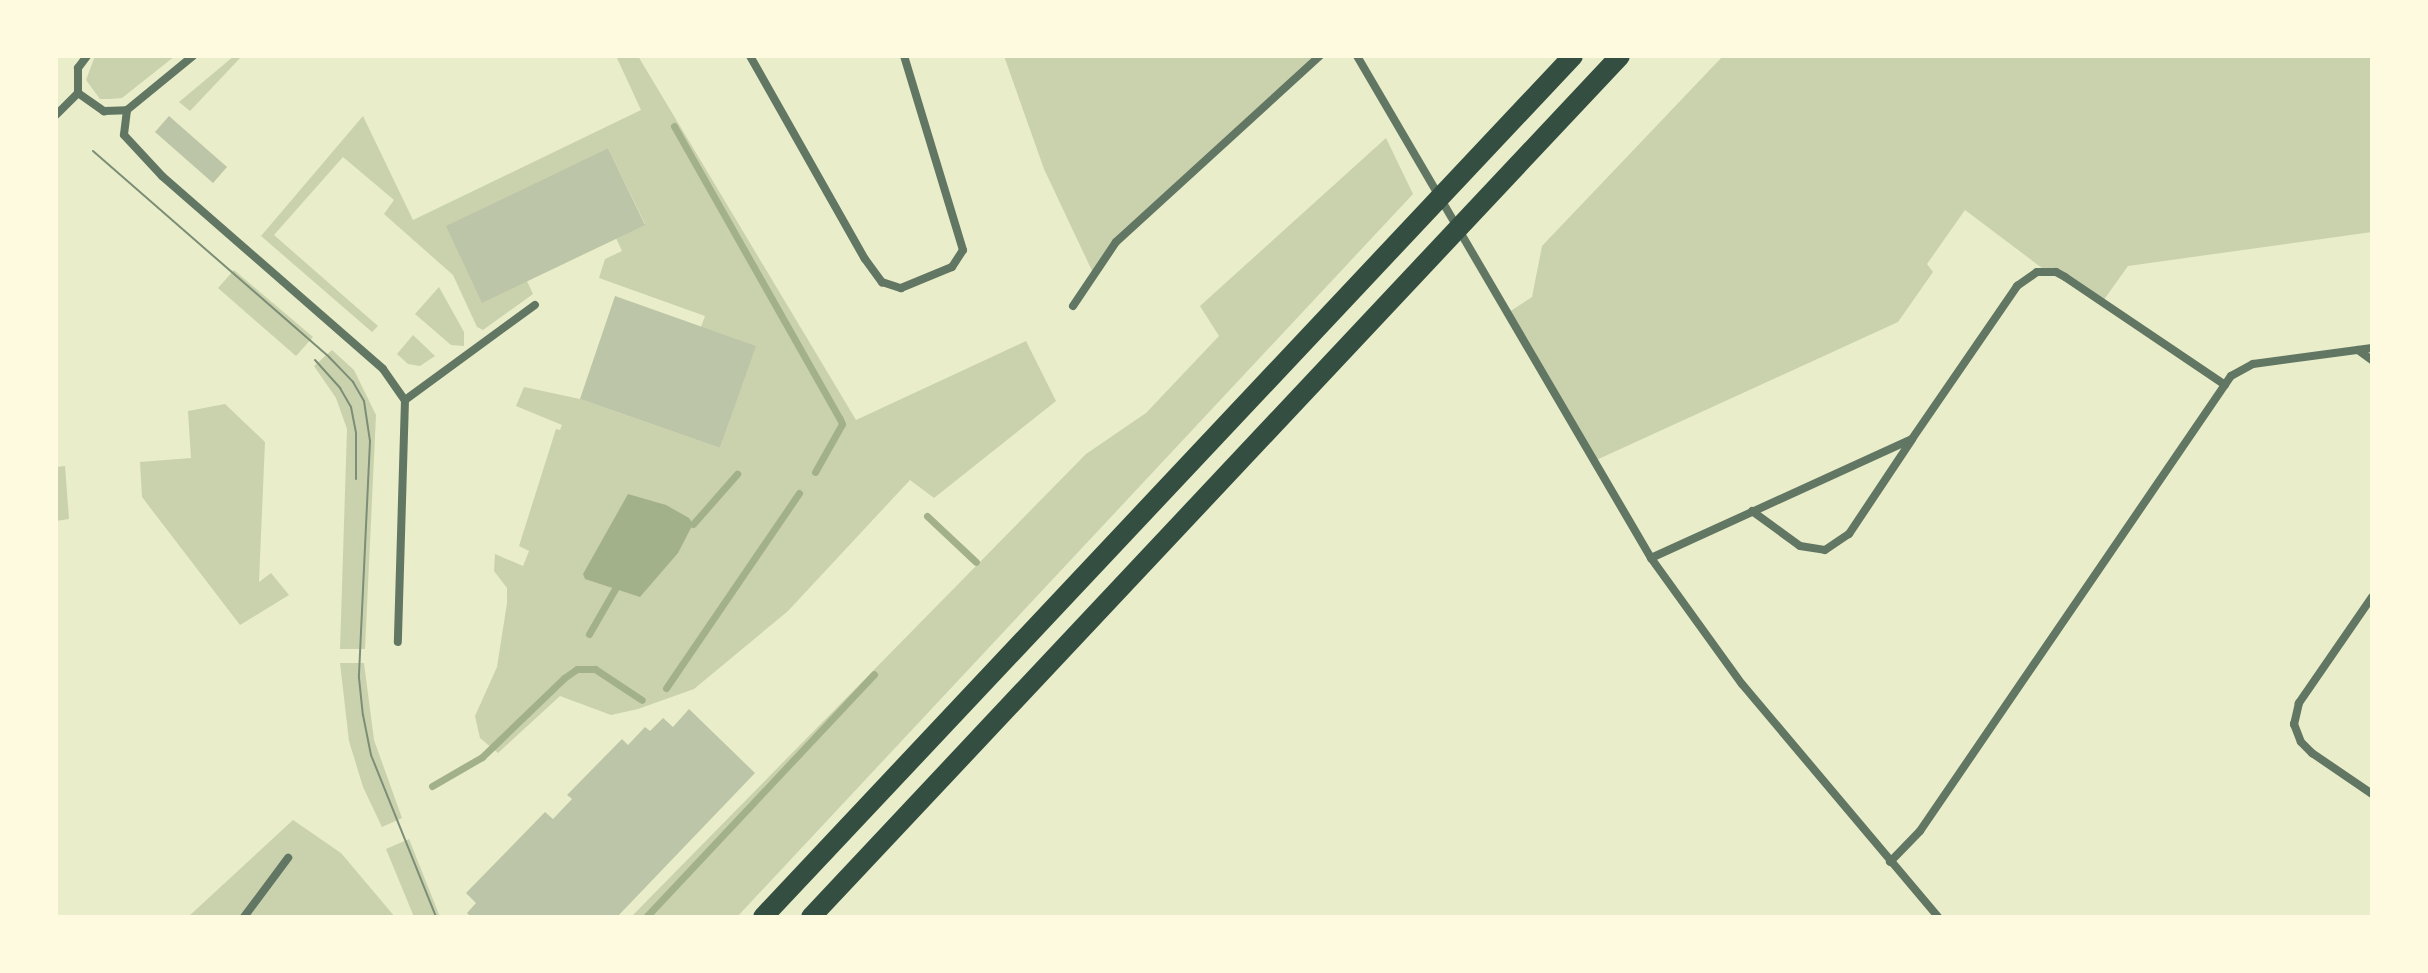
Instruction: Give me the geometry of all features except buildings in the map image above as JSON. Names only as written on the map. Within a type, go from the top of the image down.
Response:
[{"type":"highway","points":[[763,917],[1573,56]]},
{"type":"highway","points":[[811,917],[1620,56]]},
{"type":"street","points":[[56,115],[78,93],[78,68],[87,56]]},
{"type":"street","points":[[78,93],[104,111],[127,110],[193,56]]},
{"type":"street","points":[[750,56],[865,259],[882,282],[901,288],[952,267],[963,250],[904,56]]},
{"type":"street","points":[[1073,306],[1116,242],[1320,56]]},
{"type":"street","points":[[1357,56],[1651,558],[1742,684],[1938,917]]},
{"type":"street","points":[[127,110],[124,135],[162,176],[383,369],[405,400],[398,642]]},
{"type":"street","points":[[1752,511],[1800,546],[1825,550],[1849,534],[2017,286],[2037,272],[2056,272],[2065,277],[2225,385]]},
{"type":"street","points":[[405,400],[535,305]]},
{"type":"street","points":[[1890,862],[1920,831],[2225,385],[2241,368],[2253,364],[2372,348]]},
{"type":"street","points":[[2358,350],[2372,360]]},
{"type":"street","points":[[1651,558],[1912,439]]},
{"type":"street","points":[[2372,597],[2299,703],[2294,724],[2301,742],[2312,753],[2372,794]]},
{"type":"street","points":[[244,917],[288,858]]},
{"type":"shaded area","points":[[95,56],[175,56],[122,98],[100,99],[86,80]]},
{"type":"shaded area","points":[[234,56],[242,56],[190,111],[179,102]]},
{"type":"shaded area","points":[[616,56],[638,56],[856,420],[1026,341],[1056,401],[934,498],[910,480],[788,611],[694,689],[611,715],[560,696],[498,753],[480,738],[475,716],[497,667],[507,603],[507,588],[494,571],[495,554],[523,566],[529,551],[519,546],[556,429],[560,430],[562,425],[516,406],[524,387],[580,399],[720,448],[755,346],[701,327],[705,316],[599,278],[605,259],[622,251],[616,238],[645,224],[608,148],[447,226],[527,281],[533,294],[483,330],[477,327],[453,275],[384,214],[394,200],[343,157],[274,235],[378,326],[372,332],[261,236],[363,116],[413,220],[641,110]]},
{"type":"shaded area","points":[[1004,56],[1320,56],[1116,242],[1094,275],[1044,169]]},
{"type":"shaded area","points":[[1723,56],[2372,56],[2372,232],[2128,266],[2103,301],[2046,271],[1965,210],[1927,264],[1933,272],[1898,322],[1592,462],[1506,314],[1532,297],[1542,246]]},
{"type":"shaded area","points":[[1386,138],[1413,194],[737,917],[631,917],[1086,454],[1146,413],[1219,336],[1200,306]]},
{"type":"shaded area","points":[[234,270],[313,337],[296,356],[218,288]]},
{"type":"shaded area","points":[[439,287],[464,332],[464,346],[451,345],[415,314]]},
{"type":"shaded area","points":[[413,335],[435,356],[420,366],[408,364],[397,354]]},
{"type":"shaded area","points":[[332,350],[354,370],[376,415],[365,649],[340,649],[347,429],[336,398],[314,366]]},
{"type":"shaded area","points":[[225,404],[265,442],[259,582],[271,573],[289,595],[240,625],[142,497],[140,462],[191,458],[188,411]]},
{"type":"shaded area","points":[[65,466],[69,519],[56,521],[56,467]]},
{"type":"shaded area","points":[[628,494],[666,505],[689,518],[693,524],[678,553],[640,597],[585,579],[583,574]]},
{"type":"shaded area","points":[[340,663],[364,663],[374,740],[402,818],[382,827],[363,787],[349,741]]},
{"type":"shaded area","points":[[293,820],[341,853],[395,917],[188,917]]},
{"type":"shaded area","points":[[409,839],[440,917],[414,917],[386,849]]},
{"type":"waterway","points":[[674,126],[840,419],[842,424],[815,472]]},
{"type":"waterway","points":[[693,524],[737,474]]},
{"type":"waterway","points":[[666,688],[799,493]]},
{"type":"waterway","points":[[927,516],[976,562]]},
{"type":"waterway","points":[[589,634],[616,587]]},
{"type":"waterway","points":[[432,786],[482,757],[577,669],[595,669],[642,700]]},
{"type":"waterway","points":[[646,917],[874,674]]},
{"type":"tram line","points":[[93,151],[329,357],[353,382],[364,401],[370,441],[359,678],[363,715],[371,755],[436,917]]},
{"type":"tram line","points":[[315,360],[340,388],[351,407],[356,433],[356,479]]}]
